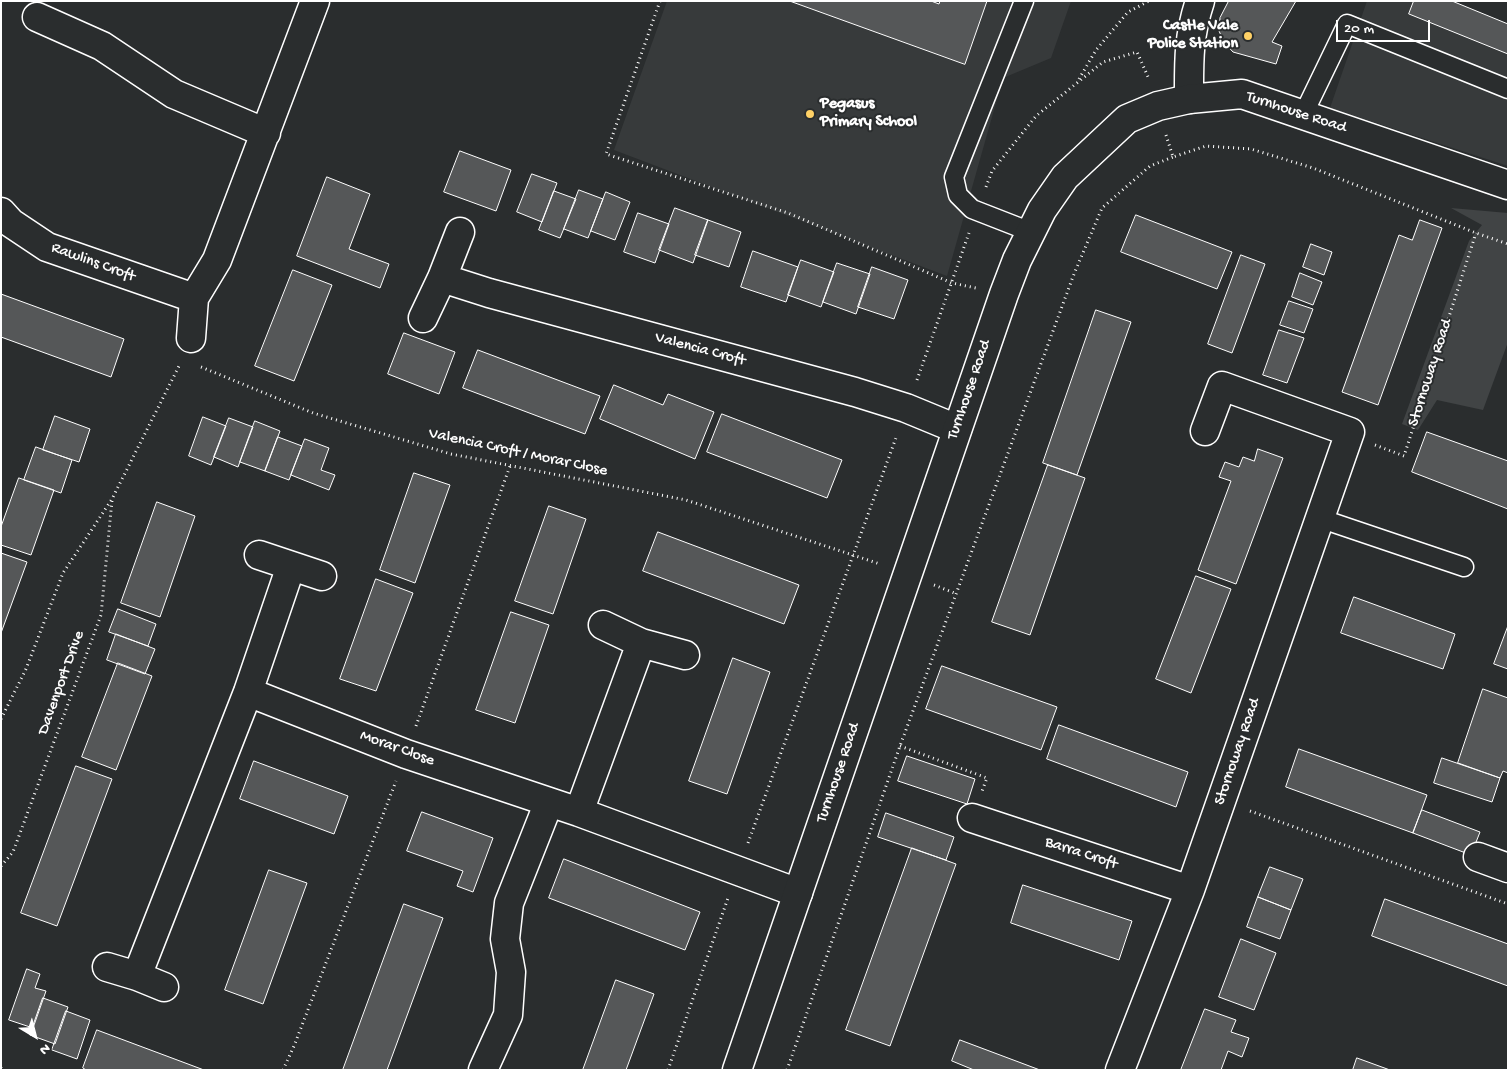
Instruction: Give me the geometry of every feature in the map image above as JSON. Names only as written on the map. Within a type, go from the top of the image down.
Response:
[{"type":"street","points":[[187,348],[194,298],[217,260],[315,1]]},
{"type":"street","points":[[1189,99],[1189,52],[1193,23],[1200,1]]},
{"type":"street","points":[[37,17],[102,46],[174,94],[266,133]]},
{"type":"street","name":"Turnhouse Road","points":[[737,1070],[1004,294],[1017,260],[1042,210],[1065,177],[1127,119],[1158,106],[1189,99],[1242,94],[1508,185]]},
{"type":"street","name":"Rawlins Croft","points":[[1,212],[11,223],[47,247],[194,298]]},
{"type":"street","points":[[423,318],[442,278],[460,232]]},
{"type":"street","name":"Valencia Croft","points":[[442,278],[489,293],[855,392],[906,408],[957,429]]},
{"type":"street","points":[[1205,431],[1222,386],[1350,432]]},
{"type":"street","name":"Stornoway Road","points":[[1120,1070],[1190,890],[1350,432]]},
{"type":"street","points":[[259,555],[322,576]]},
{"type":"street","points":[[137,976],[248,692],[291,566]]},
{"type":"street","points":[[603,625],[641,643],[686,655]]},
{"type":"street","points":[[579,812],[641,643]]},
{"type":"street","name":"Morar Close","points":[[248,692],[406,754],[579,812],[798,893]]},
{"type":"street","points":[[483,1070],[508,1015],[511,972],[505,939],[509,903],[549,802]]},
{"type":"street","name":"Barra Croft","points":[[972,818],[1190,890]]},
{"type":"street","points":[[1478,857],[1508,868]]},
{"type":"street","points":[[107,967],[164,987]]},
{"type":"lane","points":[[1024,1],[954,177],[958,195],[972,209],[1031,232]]},
{"type":"lane","points":[[1303,115],[1347,24],[1508,90]]},
{"type":"lane","points":[[1319,518],[1464,567]]},
{"type":"path","points":[[660,1],[606,154],[788,213],[952,283],[1004,294]]},
{"type":"path","points":[[1078,81],[1096,50],[1128,12],[1150,1]]},
{"type":"path","points":[[786,1070],[900,746],[1074,274],[1102,208],[1150,166],[1173,157]]},
{"type":"path","name":"Stornoway Road","points":[[1350,432],[1362,441],[1404,456],[1476,233]]},
{"type":"path","name":"Davenport Drive","points":[[1,719],[26,669],[63,573],[112,499],[187,348]]},
{"type":"path","name":"Valencia Croft / Morar Close","points":[[187,348],[313,413],[451,454],[686,500],[854,554]]},
{"type":"path","name":"Davenport Drive","points":[[1,866],[13,852],[101,615],[112,499]]},
{"type":"path","points":[[900,746],[987,778],[972,818]]},
{"type":"path","points":[[1221,800],[1508,904]]},
{"type":"shaded area","name":"Pegasus Primary School","points":[[667,1],[1071,1],[1051,58],[1003,78],[947,276],[614,150]]},
{"type":"shaded area","points":[[1367,1],[1452,1],[1508,24],[1508,166],[1330,108]]},
{"type":"shaded area","points":[[1451,208],[1508,213],[1508,342],[1483,410],[1437,400],[1418,430],[1402,424],[1469,241],[1482,225]]},
{"type":"building","points":[[790,1],[931,1],[939,4],[940,1],[987,1],[965,64]]},
{"type":"building","name":"Castle Vale Police Station","points":[[1229,1],[1296,1],[1272,42],[1282,46],[1276,64],[1233,52],[1224,42],[1219,31],[1220,18]]},
{"type":"building","points":[[1414,1],[1452,1],[1508,24],[1508,54],[1409,14]]},
{"type":"building","points":[[460,151],[511,170],[496,211],[444,192]]},
{"type":"building","points":[[532,174],[557,183],[542,222],[517,212]]},
{"type":"building","points":[[327,177],[370,194],[349,249],[389,264],[380,288],[297,256]]},
{"type":"building","points":[[579,190],[603,199],[588,238],[564,229]]},
{"type":"building","points":[[554,191],[576,199],[560,238],[539,230]]},
{"type":"building","points":[[606,192],[630,202],[615,240],[591,231]]},
{"type":"building","points":[[675,208],[708,220],[693,263],[659,250]]},
{"type":"building","points":[[638,213],[669,224],[655,263],[624,252]]},
{"type":"building","points":[[1136,215],[1232,252],[1217,289],[1121,252]]},
{"type":"building","points":[[708,220],[741,232],[729,267],[695,255]]},
{"type":"building","points":[[1420,220],[1442,228],[1378,405],[1342,392],[1399,235],[1412,240]]},
{"type":"building","points":[[1311,244],[1332,252],[1324,275],[1303,267]]},
{"type":"building","points":[[753,251],[798,267],[786,302],[741,287]]},
{"type":"building","points":[[1241,255],[1265,264],[1232,353],[1208,344]]},
{"type":"building","points":[[801,260],[834,272],[821,307],[788,295]]},
{"type":"building","points":[[837,263],[870,274],[856,314],[823,302]]},
{"type":"building","points":[[872,267],[908,280],[894,319],[858,307]]},
{"type":"building","points":[[293,270],[332,285],[294,381],[255,366]]},
{"type":"building","points":[[1300,273],[1322,282],[1313,305],[1292,297]]},
{"type":"building","points":[[1,294],[124,339],[111,377],[1,337]]},
{"type":"building","points":[[1289,301],[1313,309],[1304,333],[1280,325]]},
{"type":"building","points":[[1096,310],[1131,322],[1077,475],[1043,463]]},
{"type":"building","points":[[1279,330],[1304,338],[1287,383],[1263,375]]},
{"type":"building","points":[[404,333],[455,352],[439,394],[388,374]]},
{"type":"building","points":[[478,350],[600,396],[585,434],[463,388]]},
{"type":"building","points":[[614,385],[663,405],[668,394],[714,412],[695,459],[600,419]]},
{"type":"building","points":[[722,414],[842,460],[827,498],[707,452]]},
{"type":"building","points":[[55,416],[90,429],[79,462],[43,450]]},
{"type":"building","points":[[203,417],[226,426],[211,465],[189,456]]},
{"type":"building","points":[[229,418],[253,427],[238,467],[214,457]]},
{"type":"building","points":[[255,421],[280,431],[265,471],[240,462]]},
{"type":"building","points":[[1427,432],[1508,461],[1508,509],[1412,472]]},
{"type":"building","points":[[278,437],[302,446],[289,480],[265,471]]},
{"type":"building","points":[[305,439],[329,448],[321,470],[335,475],[329,490],[291,475]]},
{"type":"building","points":[[36,447],[72,460],[61,493],[24,480]]},
{"type":"building","points":[[1258,449],[1283,458],[1236,584],[1198,570],[1231,481],[1219,477],[1225,462],[1239,467],[1243,457],[1254,461]]},
{"type":"building","points":[[1048,465],[1085,478],[1030,635],[992,622]]},
{"type":"building","points":[[414,473],[450,485],[415,583],[380,570]]},
{"type":"building","points":[[19,478],[54,490],[31,555],[1,545],[1,527]]},
{"type":"building","points":[[157,502],[195,516],[160,617],[121,603]]},
{"type":"building","points":[[549,506],[586,519],[553,614],[515,601]]},
{"type":"building","points":[[658,532],[799,585],[784,624],[643,571]]},
{"type":"building","points":[[1,553],[27,562],[1,633]]},
{"type":"building","points":[[1196,576],[1231,589],[1191,693],[1156,679]]},
{"type":"building","points":[[376,579],[413,593],[376,691],[340,679]]},
{"type":"building","points":[[1354,597],[1455,634],[1443,669],[1341,633]]},
{"type":"building","points":[[118,609],[156,624],[148,646],[109,632]]},
{"type":"building","points":[[511,612],[549,625],[515,723],[476,710]]},
{"type":"building","points":[[1508,626],[1508,669],[1494,664]]},
{"type":"building","points":[[116,634],[155,649],[145,674],[107,660]]},
{"type":"building","points":[[733,658],[770,672],[727,794],[689,781]]},
{"type":"building","points":[[118,663],[152,676],[116,770],[82,757]]},
{"type":"building","points":[[942,666],[1057,707],[1041,750],[926,709]]},
{"type":"building","points":[[1483,689],[1508,698],[1508,773],[1503,771],[1500,778],[1458,763]]},
{"type":"building","points":[[1059,725],[1188,772],[1176,807],[1047,759]]},
{"type":"building","points":[[1299,749],[1427,795],[1413,833],[1286,787]]},
{"type":"building","points":[[907,756],[975,779],[967,804],[898,781]]},
{"type":"building","points":[[1442,758],[1500,778],[1492,802],[1434,783]]},
{"type":"building","points":[[254,761],[348,796],[334,834],[240,799]]},
{"type":"building","points":[[76,766],[112,779],[57,926],[21,913]]},
{"type":"building","points":[[1422,810],[1480,832],[1471,855],[1413,833]]},
{"type":"building","points":[[422,812],[493,838],[473,892],[457,886],[463,871],[407,851]]},
{"type":"building","points":[[886,813],[954,837],[946,860],[878,837]]},
{"type":"building","points":[[912,848],[956,864],[890,1046],[846,1030]]},
{"type":"building","points":[[564,859],[700,912],[685,950],[549,898]]},
{"type":"building","points":[[1270,867],[1303,879],[1291,910],[1258,897]]},
{"type":"building","points":[[269,870],[307,883],[263,1004],[225,990]]},
{"type":"building","points":[[1023,885],[1132,921],[1119,960],[1011,923]]},
{"type":"building","points":[[1258,897],[1291,910],[1280,939],[1247,927]]},
{"type":"building","points":[[1385,899],[1508,944],[1508,986],[1372,936]]},
{"type":"building","points":[[404,904],[443,918],[387,1070],[343,1070]]},
{"type":"building","points":[[1241,939],[1276,953],[1254,1010],[1219,997]]},
{"type":"building","points":[[27,969],[40,974],[35,988],[46,991],[33,1028],[9,1020]]},
{"type":"building","points":[[616,980],[654,994],[626,1070],[583,1070]]},
{"type":"building","points":[[43,998],[68,1007],[55,1044],[30,1035]]},
{"type":"building","points":[[1205,1009],[1236,1020],[1231,1032],[1249,1038],[1242,1057],[1228,1051],[1221,1070],[1181,1070]]},
{"type":"building","points":[[66,1011],[90,1020],[77,1059],[52,1050]]},
{"type":"building","points":[[97,1030],[204,1070],[86,1070],[83,1068]]},
{"type":"building","points":[[960,1040],[1040,1070],[974,1070],[952,1061]]},
{"type":"building","points":[[1357,1058],[1390,1070],[1353,1070]]},
{"type":"place","name":"Castle Vale Police Station","points":[[1248,36]]},
{"type":"place","name":"Pegasus Primary School","points":[[810,114]]}]
